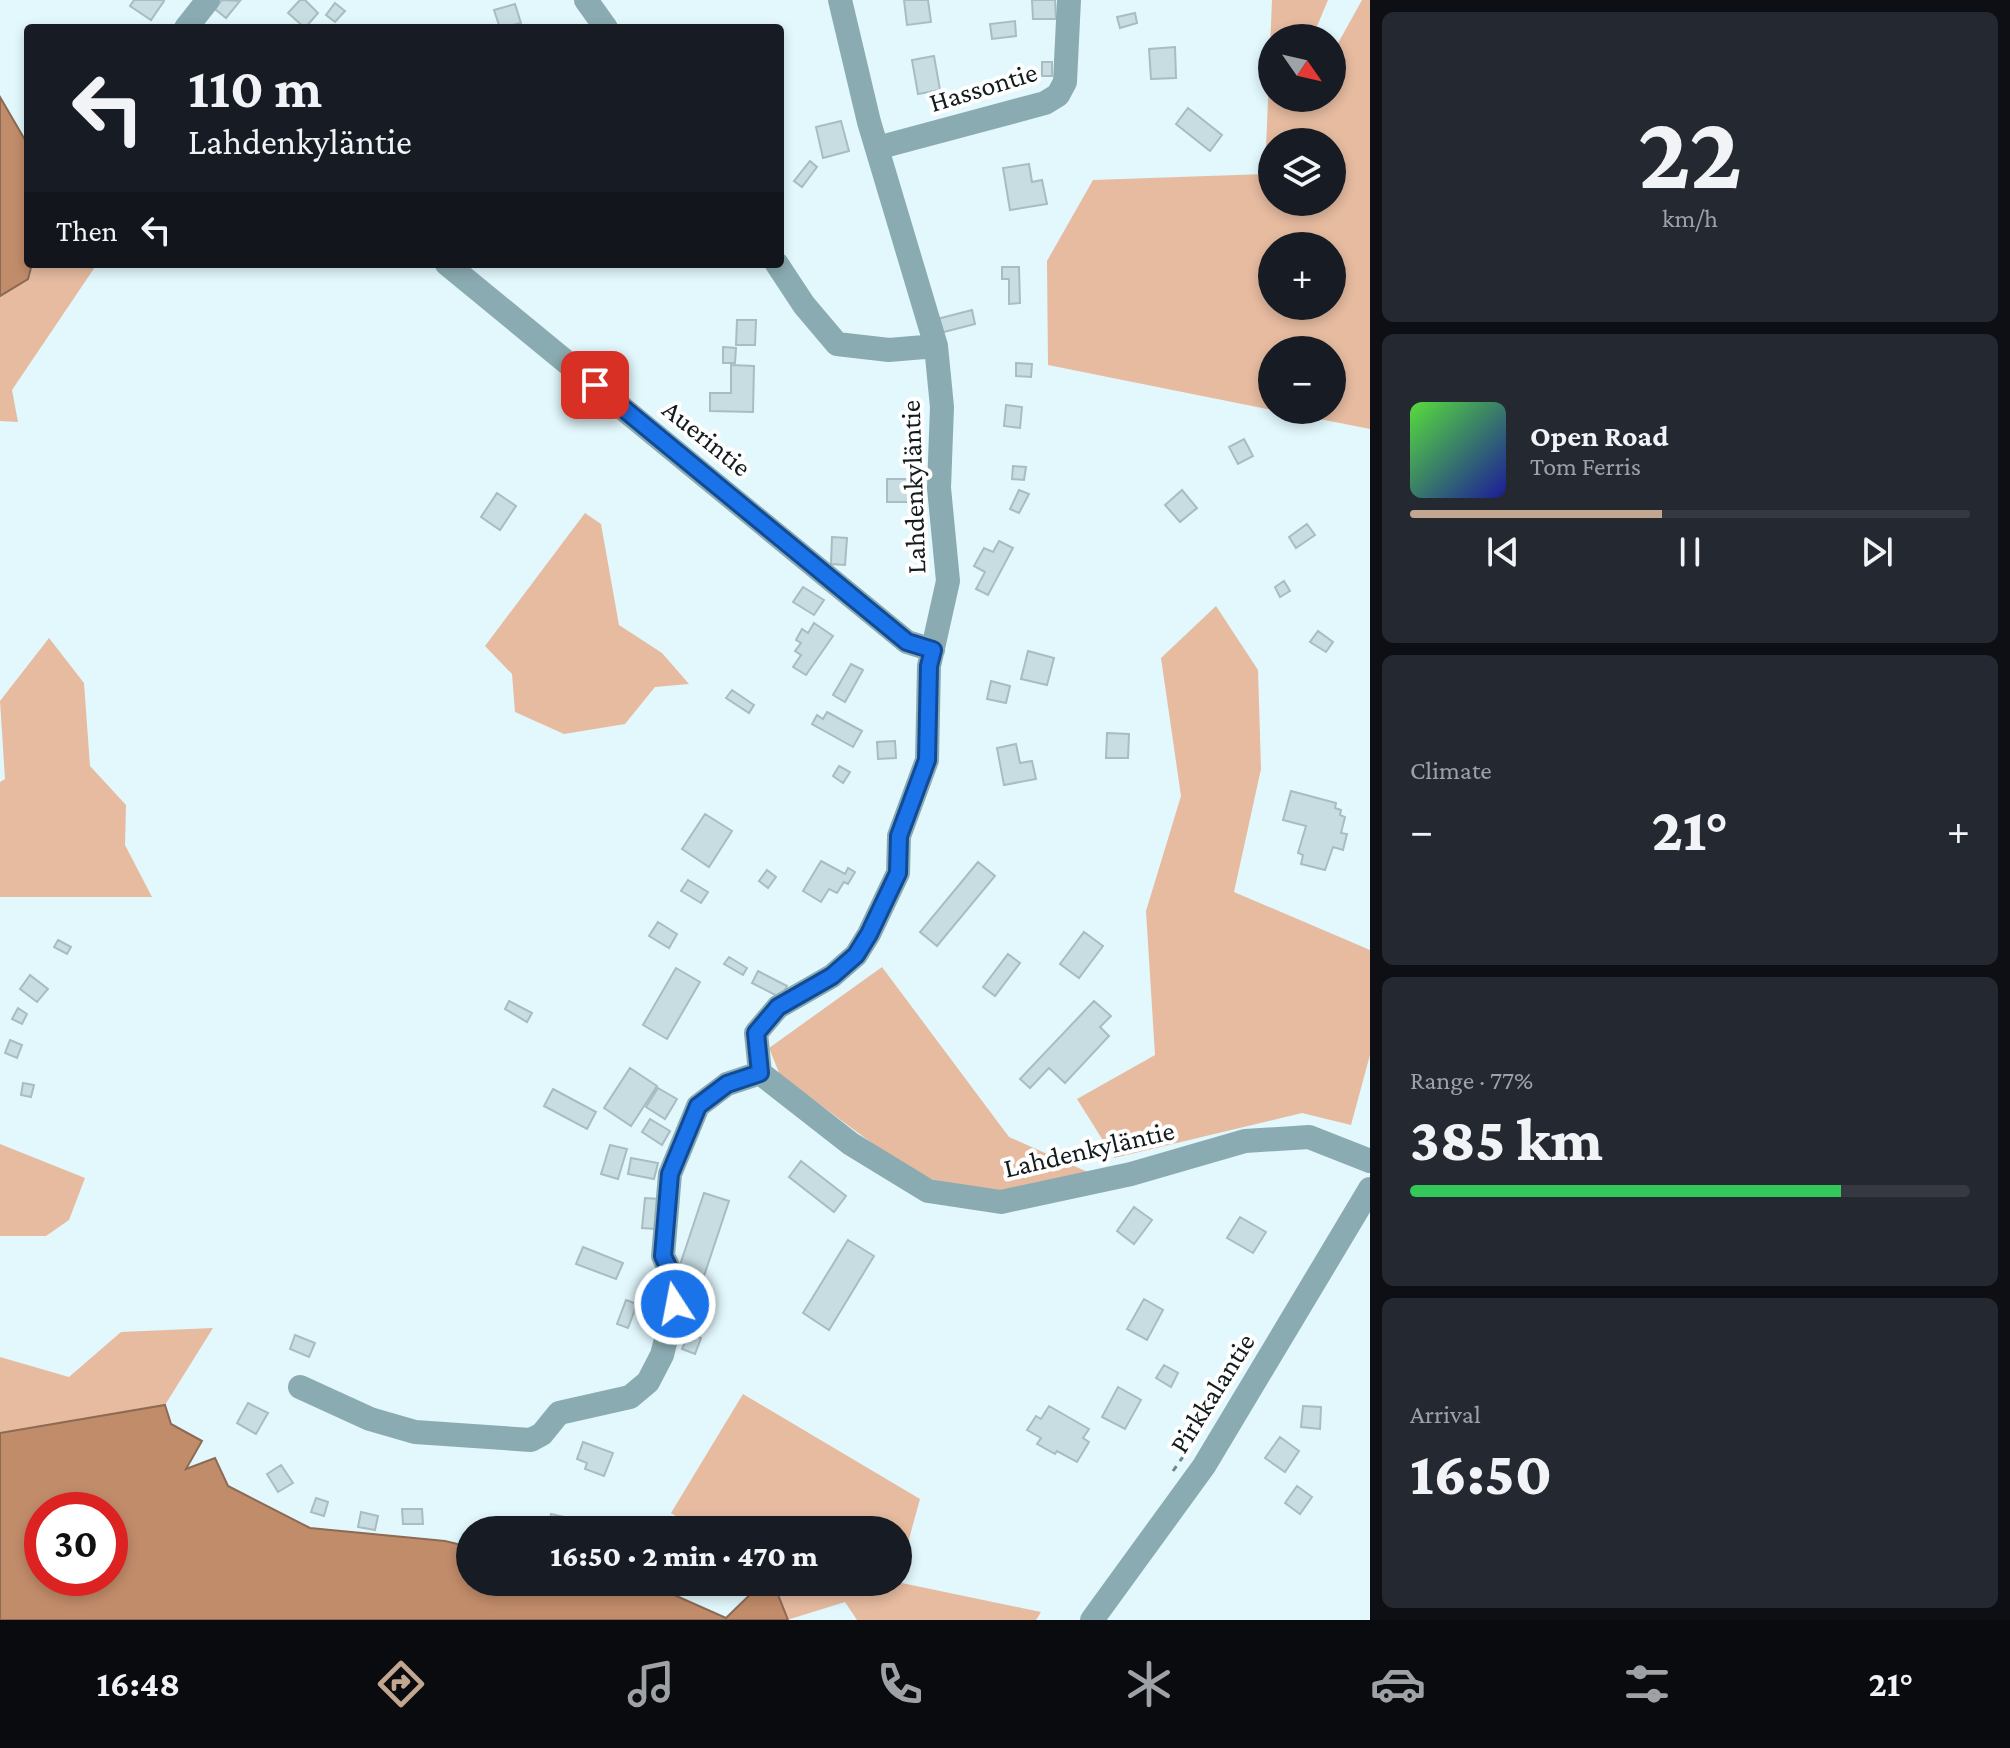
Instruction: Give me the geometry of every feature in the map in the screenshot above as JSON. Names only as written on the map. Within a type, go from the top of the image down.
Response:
[{"type":"street","points":[[189,24],[208,0]]},
{"type":"street","points":[[586,0],[603,24]]},
{"type":"street","name":"Lahdenkyläntie","points":[[840,0],[877,148],[936,346],[942,407],[939,488],[948,581],[929,666],[927,760],[899,836],[898,873],[856,955],[832,976],[778,1007],[756,1033],[760,1073],[851,1144],[928,1191],[1001,1202],[1131,1174],[1245,1141],[1309,1137],[1370,1161]]},
{"type":"street","name":"Hassontie","points":[[877,148],[1045,103],[1058,95],[1065,82],[1069,0]]},
{"type":"street","name":"Auerintie","points":[[452,268],[907,642],[933,650]]},
{"type":"street","points":[[780,268],[811,314],[837,344],[889,350],[936,346]]},
{"type":"street","points":[[300,1387],[370,1419],[415,1432],[531,1440],[542,1434],[559,1413],[630,1397],[648,1382],[662,1355],[675,1304],[675,1281],[663,1256],[670,1174],[698,1106],[727,1084],[760,1073]]},
{"type":"street","name":"Pirkkalantie","points":[[1092,1620],[1204,1466],[1369,1194]]},
{"type":"path","points":[[1169,1477],[1187,1451]]},
{"type":"shaded area","points":[[1272,0],[1328,0],[1318,24],[1271,24]]},
{"type":"shaded area","points":[[1362,0],[1370,0],[1370,429],[1345,424],[1346,336],[1258,336],[1258,407],[1048,365],[1047,261],[1093,180],[1258,174],[1258,216],[1346,216],[1346,128],[1267,128],[1267,112],[1346,112],[1346,29]]},
{"type":"shaded area","points":[[0,97],[24,138],[24,268],[31,268],[28,279],[0,296]]},
{"type":"shaded area","points":[[31,268],[94,268],[12,390],[18,422],[0,421],[0,296],[27,279]]},
{"type":"shaded area","points":[[585,513],[601,524],[619,625],[662,653],[689,684],[655,687],[625,724],[564,734],[515,712],[512,674],[485,646]]},
{"type":"shaded area","points":[[1216,606],[1258,670],[1261,769],[1234,892],[1370,950],[1370,1055],[1351,1125],[1302,1113],[1114,1158],[1077,1099],[1155,1055],[1146,911],[1181,796],[1161,658]]},
{"type":"shaded area","points":[[49,638],[84,683],[90,766],[126,805],[125,845],[152,897],[0,897],[0,782],[5,779],[0,701]]},
{"type":"shaded area","points":[[882,967],[1009,1137],[1092,1174],[994,1195],[915,1175],[780,1075],[769,1048]]},
{"type":"shaded area","points":[[0,1144],[85,1178],[69,1220],[46,1236],[0,1236]]},
{"type":"shaded area","points":[[213,1328],[165,1405],[0,1433],[0,1357],[69,1377],[121,1332]]},
{"type":"shaded area","points":[[743,1394],[920,1499],[912,1528],[912,1516],[676,1516],[671,1513]]},
{"type":"shaded area","points":[[165,1405],[171,1424],[202,1441],[186,1469],[215,1458],[228,1486],[310,1528],[456,1544],[456,1596],[676,1596],[726,1618],[749,1596],[779,1596],[788,1620],[0,1620],[0,1433]]},
{"type":"shaded area","points":[[912,1585],[1041,1612],[1036,1620],[857,1620],[845,1602],[787,1620],[778,1596],[912,1596]]},
{"type":"building","points":[[134,0],[164,1],[151,20],[130,6]]},
{"type":"building","points":[[222,0],[240,1],[226,18],[215,9]]},
{"type":"building","points":[[300,0],[305,0],[318,13],[308,24],[300,24],[288,13]]},
{"type":"building","points":[[904,0],[928,0],[931,22],[907,25]]},
{"type":"building","points":[[1032,0],[1055,0],[1056,19],[1033,19]]},
{"type":"building","points":[[335,3],[345,11],[335,22],[326,15]]},
{"type":"building","points":[[515,4],[521,23],[499,24],[494,10]]},
{"type":"building","points":[[1135,13],[1137,23],[1120,28],[1117,17]]},
{"type":"building","points":[[1015,21],[1016,36],[992,39],[990,24]]},
{"type":"building","points":[[1175,47],[1176,78],[1151,79],[1149,49]]},
{"type":"building","points":[[934,56],[940,90],[918,94],[912,60]]},
{"type":"building","points":[[1042,62],[1052,62],[1052,76],[1042,76]]},
{"type":"building","points":[[1188,108],[1222,135],[1210,151],[1176,124]]},
{"type":"building","points":[[841,121],[849,151],[823,158],[816,127]]},
{"type":"building","points":[[810,161],[817,167],[802,187],[794,181]]},
{"type":"building","points":[[1029,164],[1032,182],[1042,180],[1047,204],[1010,210],[1003,168]]},
{"type":"building","points":[[1002,267],[1019,267],[1020,303],[1009,304],[1009,279],[1002,279]]},
{"type":"building","points":[[972,310],[975,324],[940,333],[937,319]]},
{"type":"building","points":[[737,320],[756,320],[755,345],[736,345]]},
{"type":"building","points":[[723,347],[736,348],[735,363],[723,363]]},
{"type":"building","points":[[603,357],[628,376],[616,391],[592,372]]},
{"type":"building","points":[[1016,363],[1032,364],[1031,377],[1016,376]]},
{"type":"building","points":[[731,365],[754,366],[753,412],[710,411],[710,393],[731,393]]},
{"type":"building","points":[[1006,405],[1022,407],[1020,428],[1004,426]]},
{"type":"building","points":[[1244,439],[1253,456],[1238,464],[1229,447]]},
{"type":"building","points":[[1013,466],[1026,467],[1024,480],[1012,479]]},
{"type":"building","points":[[887,479],[921,479],[921,502],[887,502]]},
{"type":"building","points":[[1019,490],[1029,494],[1019,513],[1010,509]]},
{"type":"building","points":[[1182,490],[1197,508],[1180,522],[1165,505]]},
{"type":"building","points":[[497,493],[516,506],[500,530],[481,517]]},
{"type":"building","points":[[1307,524],[1315,535],[1296,548],[1289,537]]},
{"type":"building","points":[[832,537],[847,538],[845,565],[831,564]]},
{"type":"building","points":[[999,541],[1013,548],[988,595],[976,589],[985,572],[974,566],[984,548],[993,552]]},
{"type":"building","points":[[1284,581],[1290,591],[1280,597],[1275,587]]},
{"type":"building","points":[[803,587],[824,600],[814,615],[793,602]]},
{"type":"building","points":[[814,623],[833,636],[806,675],[793,667],[801,655],[795,651],[801,643],[796,640],[802,629],[808,633]]},
{"type":"building","points":[[1318,631],[1333,642],[1326,652],[1310,642]]},
{"type":"building","points":[[1028,651],[1054,658],[1047,685],[1021,679]]},
{"type":"building","points":[[851,664],[863,670],[845,702],[833,695]]},
{"type":"building","points":[[991,681],[1010,686],[1006,703],[987,699]]},
{"type":"building","points":[[732,690],[754,705],[749,713],[726,698]]},
{"type":"building","points":[[827,712],[862,731],[853,747],[812,724],[817,715],[823,719]]},
{"type":"building","points":[[1107,733],[1129,734],[1128,758],[1106,758]]},
{"type":"building","points":[[895,741],[896,758],[878,759],[877,742]]},
{"type":"building","points":[[1016,744],[1020,763],[1032,761],[1036,779],[1004,785],[997,748]]},
{"type":"building","points":[[839,766],[850,772],[843,783],[833,776]]},
{"type":"building","points":[[1291,791],[1336,803],[1335,808],[1341,810],[1340,815],[1345,817],[1341,833],[1347,834],[1343,850],[1333,847],[1325,870],[1301,864],[1303,855],[1298,853],[1306,826],[1283,820]]},
{"type":"building","points":[[705,814],[732,831],[709,867],[682,849]]},
{"type":"building","points":[[821,861],[845,874],[848,868],[855,872],[848,884],[844,882],[837,893],[829,889],[821,902],[803,891]]},
{"type":"building","points":[[978,862],[995,876],[937,946],[920,932]]},
{"type":"building","points":[[767,870],[776,877],[768,888],[759,881]]},
{"type":"building","points":[[688,880],[708,892],[701,903],[681,891]]},
{"type":"building","points":[[658,922],[677,934],[669,948],[649,936]]},
{"type":"building","points":[[1084,932],[1103,946],[1079,978],[1060,964]]},
{"type":"building","points":[[58,940],[71,947],[67,954],[54,947]]},
{"type":"building","points":[[1008,954],[1020,963],[995,996],[983,987]]},
{"type":"building","points":[[729,957],[747,968],[743,975],[724,964]]},
{"type":"building","points":[[676,968],[700,982],[667,1039],[643,1025]]},
{"type":"building","points":[[758,971],[787,986],[781,998],[752,983]]},
{"type":"building","points":[[30,975],[48,989],[37,1002],[20,989]]},
{"type":"building","points":[[509,1001],[532,1013],[527,1022],[505,1009]]},
{"type":"building","points":[[1094,1001],[1111,1016],[1100,1027],[1109,1036],[1065,1083],[1049,1068],[1030,1088],[1020,1079]]},
{"type":"building","points":[[18,1008],[27,1014],[22,1024],[12,1019]]},
{"type":"building","points":[[10,1040],[22,1045],[17,1058],[5,1053]]},
{"type":"building","points":[[630,1068],[657,1086],[631,1126],[604,1108]]},
{"type":"building","points":[[23,1083],[34,1085],[31,1097],[21,1095]]},
{"type":"building","points":[[658,1088],[677,1099],[665,1119],[646,1107]]},
{"type":"building","points":[[553,1089],[596,1112],[587,1129],[544,1106]]},
{"type":"building","points":[[650,1119],[670,1131],[662,1145],[642,1132]]},
{"type":"building","points":[[610,1145],[627,1149],[618,1179],[601,1174]]},
{"type":"building","points":[[631,1158],[658,1163],[654,1179],[628,1174]]},
{"type":"building","points":[[801,1161],[846,1196],[834,1212],[789,1177]]},
{"type":"building","points":[[704,1193],[729,1201],[703,1279],[678,1271]]},
{"type":"building","points":[[645,1198],[659,1199],[656,1229],[642,1228]]},
{"type":"building","points":[[1134,1207],[1152,1220],[1134,1244],[1117,1231]]},
{"type":"building","points":[[1240,1217],[1266,1232],[1253,1253],[1227,1238]]},
{"type":"building","points":[[848,1240],[874,1256],[829,1330],[803,1313]]},
{"type":"building","points":[[583,1247],[623,1263],[616,1279],[576,1264]]},
{"type":"building","points":[[1144,1299],[1163,1310],[1147,1340],[1127,1329]]},
{"type":"building","points":[[626,1300],[637,1304],[628,1328],[617,1324]]},
{"type":"building","points":[[689,1333],[701,1338],[695,1354],[682,1349]]},
{"type":"building","points":[[295,1335],[315,1343],[309,1357],[290,1349]]},
{"type":"building","points":[[1164,1365],[1178,1373],[1171,1387],[1156,1378]]},
{"type":"building","points":[[1118,1387],[1141,1400],[1125,1429],[1102,1417]]},
{"type":"building","points":[[248,1403],[268,1413],[256,1434],[237,1423]]},
{"type":"building","points":[[1049,1406],[1089,1429],[1083,1438],[1089,1442],[1077,1462],[1037,1444],[1041,1438],[1027,1430],[1036,1416],[1041,1419]]},
{"type":"building","points":[[1303,1406],[1321,1407],[1320,1429],[1301,1427]]},
{"type":"building","points":[[1280,1437],[1299,1451],[1285,1472],[1265,1458]]},
{"type":"building","points":[[583,1442],[613,1453],[604,1476],[585,1469],[587,1463],[577,1459]]},
{"type":"building","points":[[281,1465],[293,1483],[278,1492],[267,1474]]},
{"type":"building","points":[[1297,1486],[1312,1497],[1300,1514],[1285,1503]]},
{"type":"building","points":[[316,1498],[328,1502],[324,1516],[311,1512]]},
{"type":"building","points":[[402,1509],[422,1509],[423,1524],[403,1524]]},
{"type":"building","points":[[361,1512],[378,1516],[375,1530],[358,1527]]},
{"type":"route","points":[[595,385],[907,642],[933,650],[929,666],[927,760],[899,836],[898,873],[869,934],[856,955],[832,976],[778,1007],[756,1033],[760,1073],[727,1084],[698,1106],[670,1174],[663,1256],[675,1281],[675,1304]]}]
